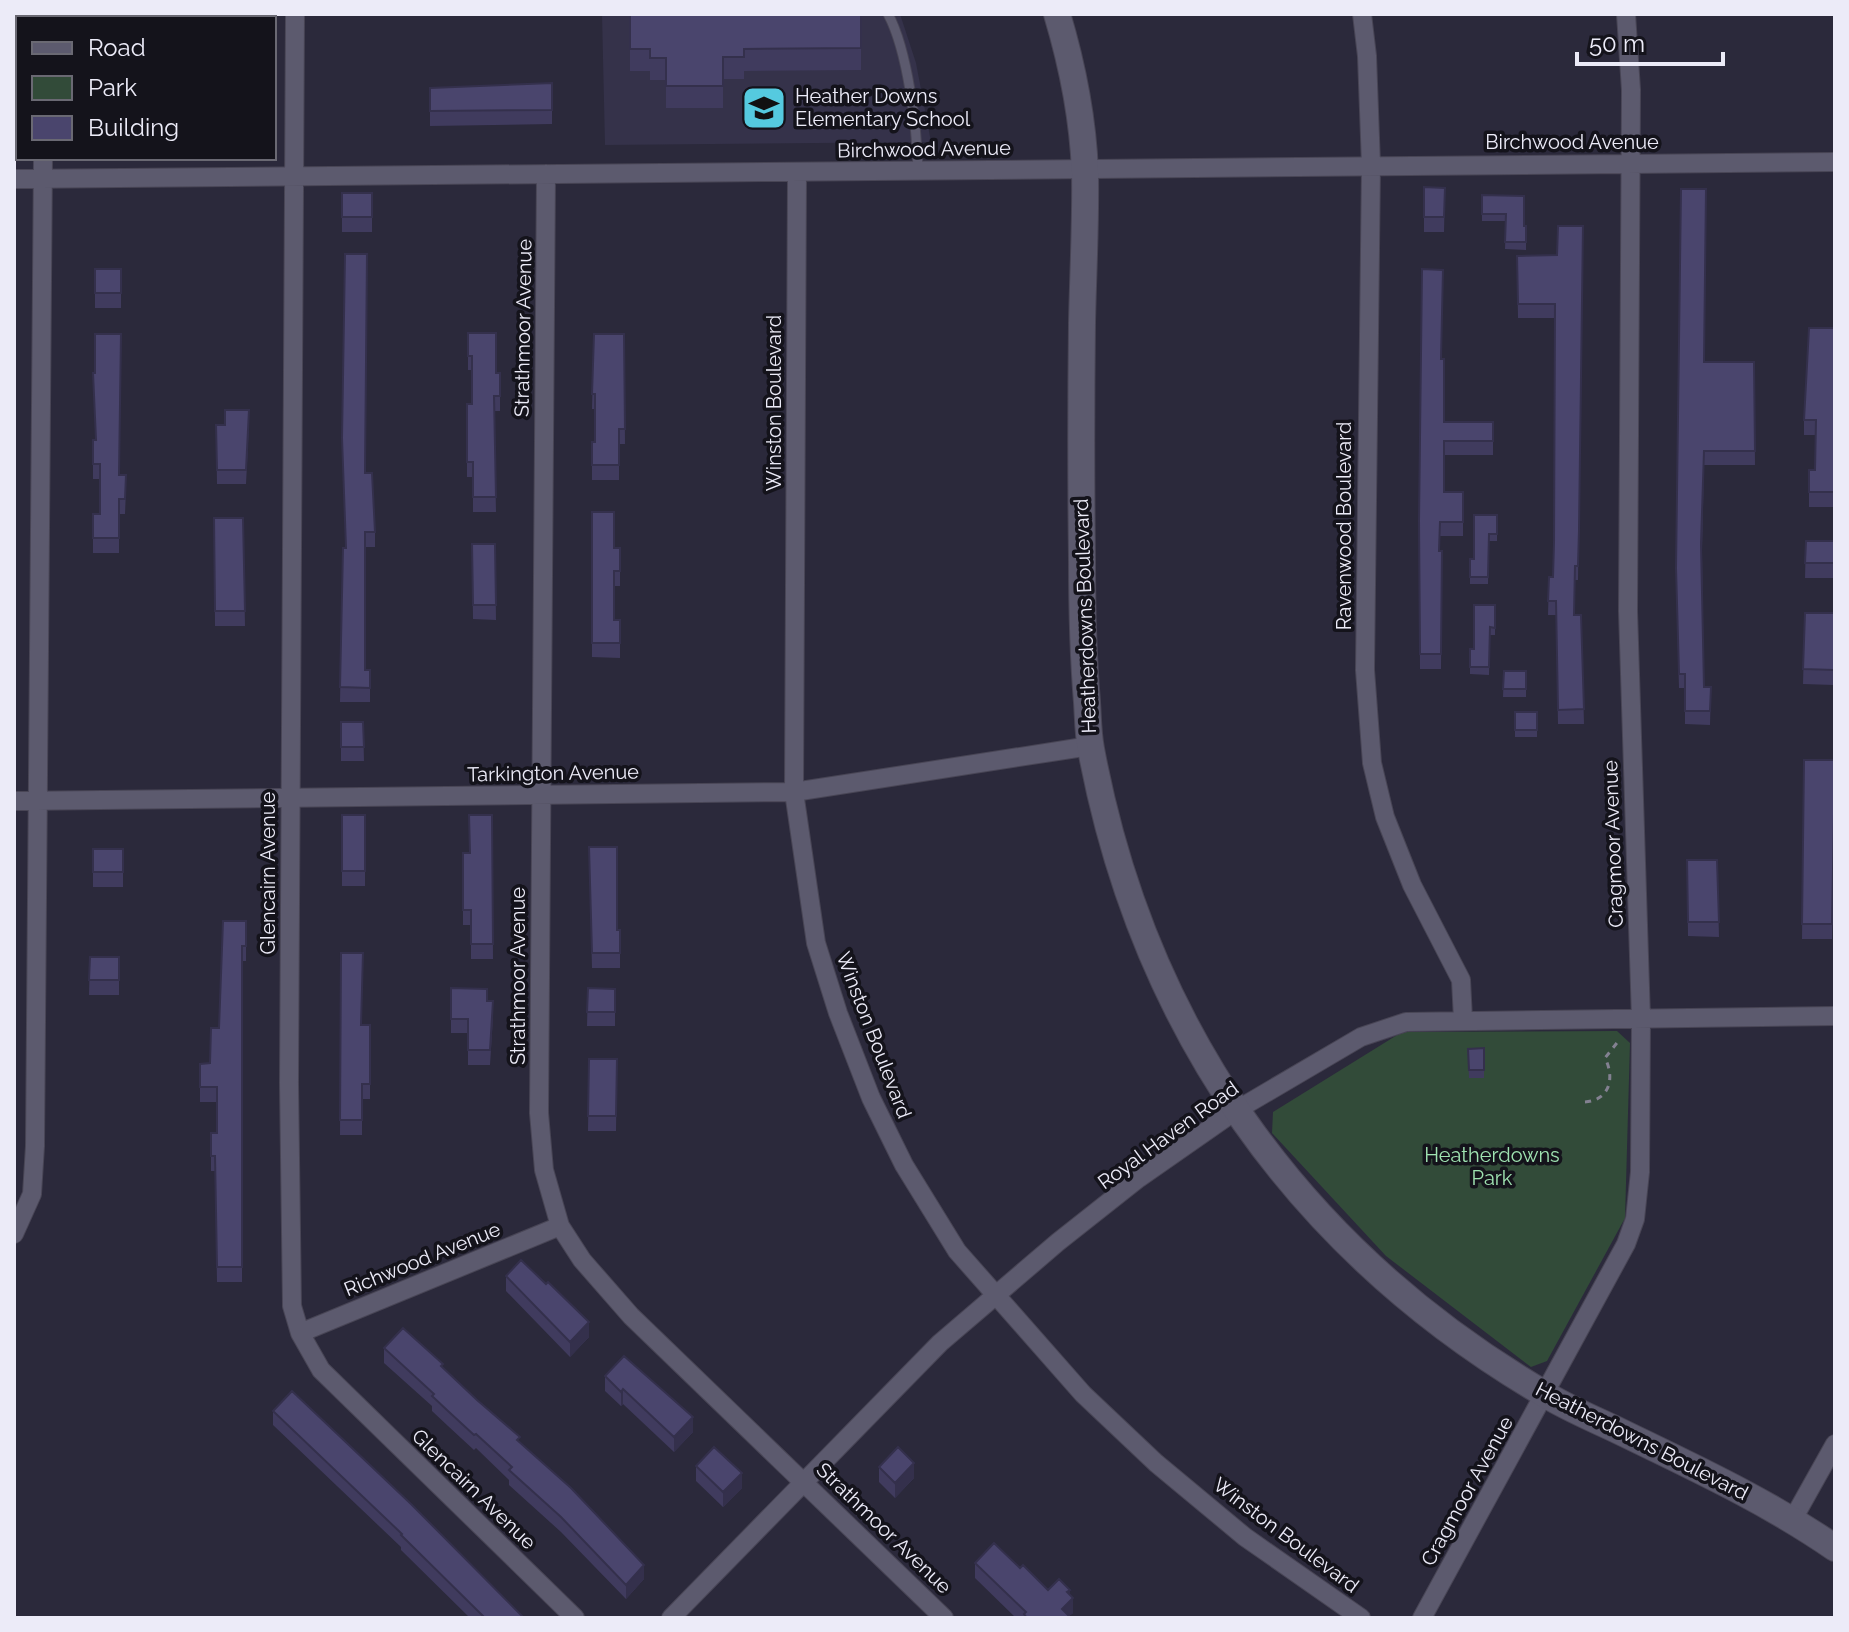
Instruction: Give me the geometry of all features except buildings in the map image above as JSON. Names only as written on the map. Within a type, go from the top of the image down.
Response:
[{"type":"street","name":"Glencairn Avenue","points":[[295,14],[290,1291],[300,1333],[321,1370],[575,1618]]},
{"type":"street","name":"Heatherdowns Boulevard","points":[[1057,14],[1068,57],[1085,168],[1082,626],[1090,746],[1111,833],[1133,905],[1164,983],[1197,1050],[1235,1111],[1305,1201],[1352,1251],[1445,1326],[1544,1394],[1736,1488],[1793,1519],[1835,1548]]},
{"type":"street","name":"Ravenwood Boulevard","points":[[1362,14],[1367,56],[1371,165],[1365,670],[1372,763],[1385,817],[1412,885],[1461,980],[1463,1019]]},
{"type":"street","name":"Cragmoor Avenue","points":[[1422,1618],[1626,1244],[1635,1219],[1640,1172],[1641,1019],[1628,611],[1631,90],[1626,14]]},
{"type":"street","points":[[14,1234],[32,1194],[34,1173],[43,160]]},
{"type":"street","name":"Birchwood Avenue","points":[[14,179],[1835,162]]},
{"type":"street","name":"Strathmoor Avenue","points":[[546,174],[539,1113],[544,1170],[560,1226],[582,1260],[631,1316],[944,1618]]},
{"type":"street","name":"Winston Boulevard","points":[[797,174],[794,792],[816,943],[838,1013],[871,1098],[928,1208],[957,1251],[1083,1394],[1156,1463],[1245,1537],[1361,1618]]},
{"type":"street","name":"Tarkington Avenue","points":[[14,801],[794,792],[1090,746]]},
{"type":"street","name":"Royal Haven Road","points":[[671,1618],[931,1352],[993,1295],[1139,1178],[1235,1111],[1361,1037],[1406,1022],[1463,1019],[1835,1016]]},
{"type":"street","name":"Richwood Avenue","points":[[300,1333],[560,1226]]},
{"type":"street","points":[[1793,1519],[1835,1444]]},
{"type":"lane","points":[[888,14],[899,39],[918,139],[918,171]]},
{"type":"path","points":[[1585,1102],[1601,1098],[1607,1090],[1611,1074],[1605,1058],[1620,1039]]},
{"type":"shaded area","name":"Heather Downs Elementary School","points":[[602,14],[900,14],[916,63],[931,142],[605,145]]},
{"type":"green space","name":"Heatherdowns Park","points":[[1617,1031],[1630,1043],[1625,1218],[1547,1361],[1531,1367],[1386,1256],[1272,1133],[1273,1112],[1402,1032]]},
{"type":"place","name":"Heather Downs Elementary School","points":[[764,108]]}]
